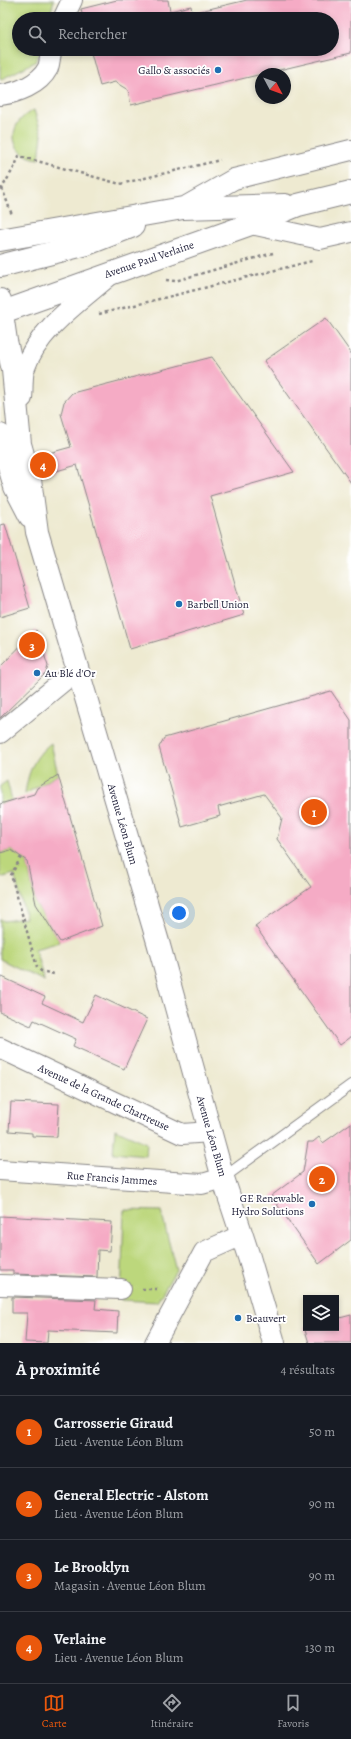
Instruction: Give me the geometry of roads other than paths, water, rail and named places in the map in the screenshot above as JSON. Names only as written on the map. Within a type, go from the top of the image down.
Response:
[{"type":"street","points":[[66,12],[72,0]]},
{"type":"street","points":[[4,99],[27,87],[41,77],[48,67],[50,56]]},
{"type":"street","points":[[0,266],[87,244],[183,208],[234,179],[351,150]]},
{"type":"street","name":"Avenue Paul Verlaine","points":[[1,308],[251,224],[298,205],[351,192]]},
{"type":"street","name":"Avenue Paul Verlaine","points":[[0,240],[183,208],[298,205]]},
{"type":"street","points":[[251,224],[320,239],[351,232]]},
{"type":"street","points":[[9,454],[24,372],[31,351],[51,326],[114,271]]},
{"type":"street","name":"Avenue Léon Blum","points":[[1,308],[6,341],[13,370],[9,454],[30,479],[38,532],[158,942],[223,1178],[242,1235],[274,1343]]},
{"type":"street","points":[[0,371],[9,454]]},
{"type":"street","points":[[0,435],[9,454]]},
{"type":"street","points":[[0,733],[78,669]]},
{"type":"street","name":"Avenue de la Grande Chartreuse","points":[[0,1048],[182,1134],[211,1132]]},
{"type":"street","name":"Rue Francis Jammes","points":[[0,1170],[202,1184],[223,1178]]},
{"type":"street","points":[[155,1343],[204,1252],[242,1235]]},
{"type":"street","points":[[0,1285],[121,1289]]},
{"type":"lane","points":[[223,1178],[351,1084]]},
{"type":"place","name":"Gallo & associés","points":[[218,70]]},
{"type":"place","name":"Verlaine","points":[[43,465]]},
{"type":"place","name":"Barbell Union","points":[[179,604]]},
{"type":"place","name":"Le Brooklyn","points":[[32,645]]},
{"type":"place","name":"Au Blé d'Or","points":[[37,673]]},
{"type":"place","name":"Carrosserie Giraud","points":[[314,812]]},
{"type":"place","name":"General Electric - Alstom","points":[[322,1179]]},
{"type":"place","name":"GE Renewable Hydro Solutions","points":[[312,1204]]},
{"type":"place","name":"Beauvert","points":[[238,1318]]}]
